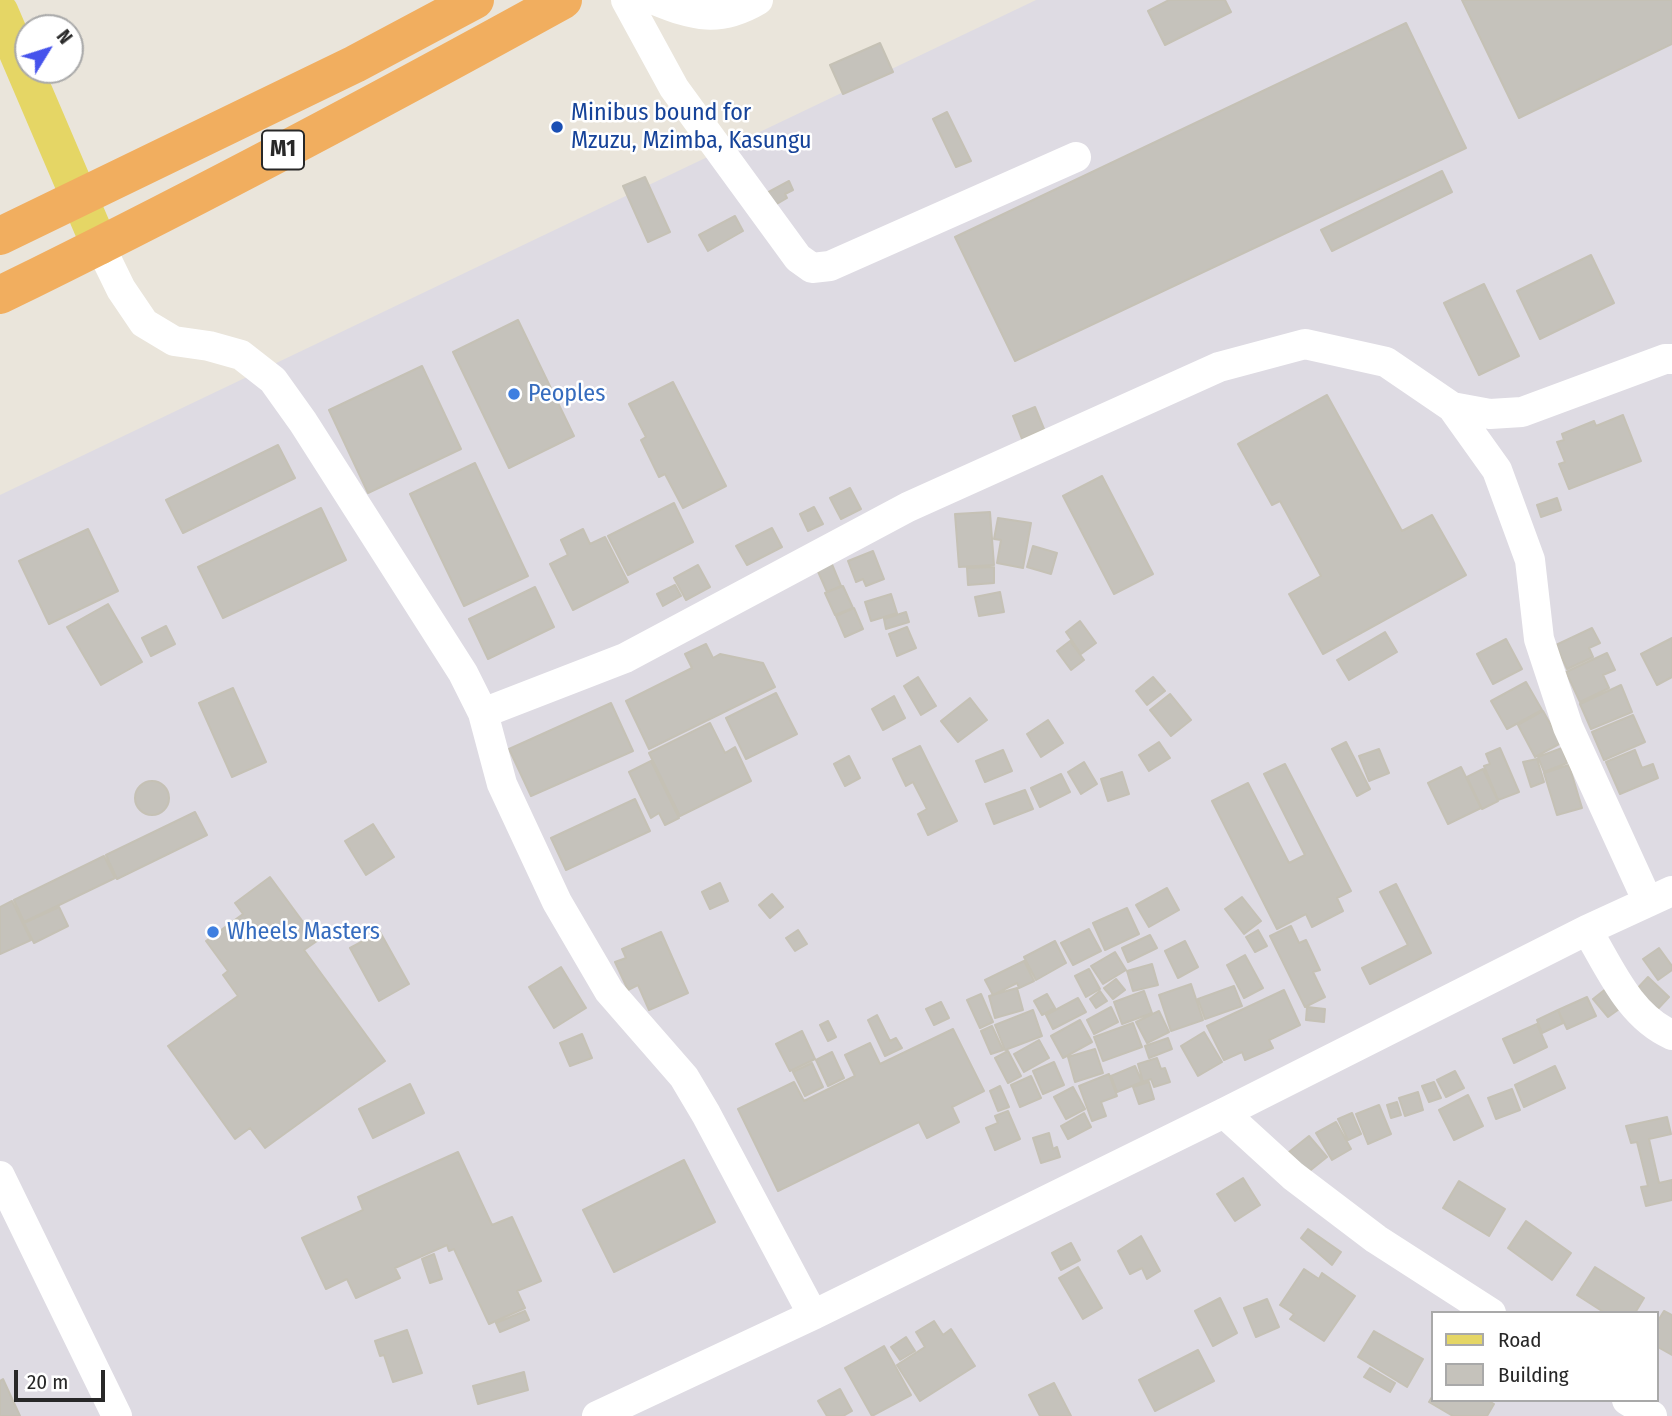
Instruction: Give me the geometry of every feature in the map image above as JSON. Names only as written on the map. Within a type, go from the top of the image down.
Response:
[{"type":"highway","name":"M1","points":[[0,236],[343,70],[475,0]]},
{"type":"highway","name":"M1","points":[[0,295],[100,246],[563,0]]},
{"type":"main road","points":[[0,12],[100,246]]},
{"type":"street","points":[[626,0],[674,88],[798,258],[812,268],[830,266],[1076,157]]},
{"type":"street","points":[[655,0],[689,14],[719,16],[758,0]]},
{"type":"street","points":[[100,246],[121,289],[144,323],[174,341],[209,346],[241,355],[273,380],[303,422],[463,674],[483,713],[502,784],[557,902],[609,991],[684,1077],[813,1315]]},
{"type":"street","points":[[483,713],[625,658],[908,507],[1219,367],[1305,344],[1386,362],[1452,407],[1497,470],[1530,560],[1539,639],[1569,727],[1660,896],[813,1315],[602,1415]]},
{"type":"street","points":[[1452,407],[1490,414],[1522,412],[1665,359],[1672,359]]},
{"type":"street","points":[[1587,930],[1626,996],[1638,1011],[1672,1035]]},
{"type":"street","points":[[1224,1113],[1293,1176],[1376,1239],[1488,1311]]},
{"type":"street","points":[[0,1176],[117,1416]]},
{"type":"street","points":[[1630,1402],[1652,1416]]},
{"type":"shaded area","points":[[1036,0],[1672,0],[1672,1416],[0,1416],[0,495]]},
{"type":"building","points":[[1169,0],[1225,0],[1231,12],[1165,45],[1148,11]]},
{"type":"building","points":[[1462,0],[1672,0],[1672,44],[1519,118]]},
{"type":"building","points":[[1406,23],[1466,148],[1015,361],[955,237]]},
{"type":"building","points":[[880,43],[893,72],[843,94],[830,65]]},
{"type":"building","points":[[947,112],[971,161],[956,167],[933,119]]},
{"type":"building","points":[[1442,171],[1452,192],[1332,251],[1321,230]]},
{"type":"building","points":[[645,177],[670,232],[648,242],[623,186]]},
{"type":"building","points":[[789,181],[793,190],[785,194],[787,198],[770,208],[763,195]]},
{"type":"building","points":[[735,216],[743,231],[708,251],[699,235]]},
{"type":"building","points":[[1591,255],[1614,303],[1540,339],[1517,291]]},
{"type":"building","points":[[1484,284],[1519,356],[1479,375],[1444,303]]},
{"type":"building","name":"Peoples","points":[[518,320],[574,436],[509,468],[453,352]]},
{"type":"building","points":[[422,366],[461,449],[368,493],[329,410]]},
{"type":"building","points":[[673,382],[726,486],[683,508],[665,474],[659,477],[641,440],[646,437],[629,404]]},
{"type":"building","points":[[1327,395],[1402,531],[1432,515],[1466,575],[1323,654],[1289,594],[1321,576],[1280,501],[1272,505],[1238,444]]},
{"type":"building","points":[[1035,407],[1044,429],[1022,439],[1013,416]]},
{"type":"building","points":[[1623,415],[1641,461],[1569,489],[1559,464],[1565,462],[1557,442],[1564,440],[1562,434],[1594,421],[1596,426]]},
{"type":"building","points":[[278,445],[295,478],[183,533],[166,500]]},
{"type":"building","points":[[475,463],[528,576],[464,606],[410,494]]},
{"type":"building","points":[[1102,476],[1153,574],[1114,594],[1063,496]]},
{"type":"building","points":[[850,488],[861,509],[841,519],[830,498]]},
{"type":"building","points":[[1557,498],[1561,510],[1541,517],[1537,505]]},
{"type":"building","points":[[674,503],[693,542],[628,575],[608,536]]},
{"type":"building","points":[[814,507],[823,524],[808,531],[800,514]]},
{"type":"building","points":[[321,508],[346,560],[223,618],[198,567]]},
{"type":"building","points":[[990,512],[994,565],[959,567],[955,514]]},
{"type":"building","points":[[998,518],[1031,523],[1023,568],[997,563],[1001,540],[994,539]]},
{"type":"building","points":[[772,528],[782,547],[747,565],[736,546]]},
{"type":"building","points":[[88,529],[118,591],[49,624],[19,561]]},
{"type":"building","points":[[583,529],[590,544],[605,537],[628,582],[573,610],[550,564],[568,555],[561,540]]},
{"type":"building","points":[[1033,546],[1057,553],[1051,574],[1027,567]]},
{"type":"building","points":[[873,551],[884,579],[866,586],[863,579],[856,582],[848,561]]},
{"type":"building","points":[[831,562],[841,586],[827,592],[816,567]]},
{"type":"building","points":[[698,565],[710,587],[686,600],[674,578]]},
{"type":"building","points":[[994,567],[994,583],[968,585],[967,568]]},
{"type":"building","points":[[675,585],[681,596],[663,606],[657,594]]},
{"type":"building","points":[[843,586],[853,608],[835,615],[825,593]]},
{"type":"building","points":[[535,587],[554,627],[488,659],[469,619]]},
{"type":"building","points":[[1000,592],[1004,612],[979,616],[975,597]]},
{"type":"building","points":[[891,594],[897,613],[871,621],[865,602]]},
{"type":"building","points":[[108,604],[142,662],[101,685],[67,627]]},
{"type":"building","points":[[854,608],[863,629],[845,637],[836,616]]},
{"type":"building","points":[[906,612],[909,622],[886,629],[884,619]]},
{"type":"building","points":[[1080,621],[1096,643],[1081,654],[1066,632]]},
{"type":"building","points":[[166,626],[175,644],[151,656],[142,638]]},
{"type":"building","points":[[907,627],[916,648],[897,656],[889,634]]},
{"type":"building","points":[[1592,628],[1600,643],[1589,648],[1593,657],[1567,669],[1556,645]]},
{"type":"building","points":[[1385,632],[1397,652],[1349,680],[1337,660]]},
{"type":"building","points":[[1672,638],[1672,677],[1657,685],[1641,654]]},
{"type":"building","points":[[1506,639],[1522,669],[1493,684],[1477,654]]},
{"type":"building","points":[[1070,641],[1084,660],[1071,670],[1057,651]]},
{"type":"building","points":[[706,644],[713,658],[720,654],[763,663],[775,687],[649,749],[626,701],[692,668],[685,654]]},
{"type":"building","points":[[1607,653],[1615,670],[1603,675],[1609,688],[1580,702],[1566,672]]},
{"type":"building","points":[[918,677],[936,706],[921,715],[904,686]]},
{"type":"building","points":[[1153,677],[1165,691],[1147,705],[1136,691]]},
{"type":"building","points":[[1526,682],[1542,710],[1507,729],[1491,701]]},
{"type":"building","points":[[1621,685],[1632,712],[1591,729],[1580,704]]},
{"type":"building","points":[[233,688],[266,762],[232,777],[199,703]]},
{"type":"building","points":[[776,693],[797,734],[746,759],[726,718]]},
{"type":"building","points":[[1170,694],[1191,720],[1171,736],[1150,710]]},
{"type":"building","points":[[894,696],[905,718],[883,730],[872,709]]},
{"type":"building","points":[[970,698],[987,720],[958,742],[941,721]]},
{"type":"building","points":[[611,703],[633,751],[531,796],[509,749]]},
{"type":"building","points":[[1543,711],[1561,743],[1535,757],[1518,725]]},
{"type":"building","points":[[1633,715],[1645,742],[1604,760],[1592,732]]},
{"type":"building","points":[[1048,720],[1063,743],[1041,757],[1027,734]]},
{"type":"building","points":[[710,723],[725,753],[735,747],[751,781],[680,816],[649,753]]},
{"type":"building","points":[[1159,742],[1170,758],[1149,771],[1139,755]]},
{"type":"building","points":[[1346,742],[1370,789],[1357,796],[1332,749]]},
{"type":"building","points":[[920,746],[957,821],[928,835],[918,814],[927,809],[913,782],[906,786],[893,759]]},
{"type":"building","points":[[1500,748],[1519,792],[1498,800],[1484,766],[1490,764],[1486,754]]},
{"type":"building","points":[[1562,748],[1567,763],[1544,772],[1538,757]]},
{"type":"building","points":[[1379,749],[1389,773],[1369,781],[1359,756]]},
{"type":"building","points":[[1003,750],[1012,771],[985,782],[976,761]]},
{"type":"building","points":[[1635,750],[1642,768],[1653,764],[1658,778],[1620,794],[1606,762]]},
{"type":"building","points":[[849,756],[860,778],[845,786],[834,764]]},
{"type":"building","points":[[1537,759],[1544,782],[1531,787],[1523,762]]},
{"type":"building","points":[[651,761],[679,818],[665,825],[659,813],[651,818],[629,772]]},
{"type":"building","points":[[1084,762],[1097,784],[1081,794],[1068,772]]},
{"type":"building","points":[[1285,764],[1351,891],[1337,898],[1343,911],[1312,927],[1306,914],[1277,929],[1212,801],[1248,783],[1289,863],[1305,855],[1264,774]]},
{"type":"building","points":[[1569,765],[1582,808],[1557,815],[1544,773]]},
{"type":"building","points":[[1461,767],[1481,808],[1448,824],[1428,783]]},
{"type":"building","points":[[1483,769],[1498,801],[1482,809],[1467,777]]},
{"type":"building","points":[[1122,772],[1129,794],[1108,801],[1101,779]]},
{"type":"building","points":[[1061,774],[1070,792],[1040,807],[1031,788]]},
{"type":"building","points":[[152,781],[164,786],[169,798],[164,810],[152,815],[140,810],[135,798],[140,786]]},
{"type":"building","points":[[1025,790],[1033,809],[994,824],[986,804]]},
{"type":"building","points":[[635,799],[650,831],[566,870],[551,838]]},
{"type":"building","points":[[195,812],[207,835],[117,879],[106,855]]},
{"type":"building","points":[[373,824],[394,857],[366,875],[345,841]]},
{"type":"building","points":[[104,856],[115,878],[24,922],[14,900]]},
{"type":"building","points":[[270,877],[317,941],[304,950],[385,1061],[265,1148],[250,1128],[235,1139],[168,1046],[238,996],[223,975],[228,971],[206,941],[243,914],[235,903]]},
{"type":"building","points":[[720,883],[728,901],[710,909],[702,892]]},
{"type":"building","points":[[1396,884],[1431,953],[1370,984],[1362,968],[1408,945],[1380,892]]},
{"type":"building","points":[[1167,888],[1179,910],[1149,927],[1136,905]]},
{"type":"building","points":[[772,894],[783,907],[770,918],[759,905]]},
{"type":"building","points":[[1242,897],[1261,921],[1244,934],[1225,909]]},
{"type":"building","points":[[12,901],[31,940],[0,954],[0,907]]},
{"type":"building","points":[[59,907],[68,926],[34,943],[24,923]]},
{"type":"building","points":[[1127,908],[1139,934],[1105,950],[1093,923]]},
{"type":"building","points":[[1291,926],[1299,943],[1306,940],[1320,970],[1313,972],[1325,997],[1305,1007],[1270,936]]},
{"type":"building","points":[[1089,929],[1101,951],[1073,965],[1061,943]]},
{"type":"building","points":[[798,930],[807,944],[795,951],[786,938]]},
{"type":"building","points":[[1258,930],[1267,946],[1255,952],[1246,937]]},
{"type":"building","points":[[380,932],[409,984],[379,1001],[350,948]]},
{"type":"building","points":[[661,932],[688,993],[649,1010],[638,985],[628,990],[615,962],[626,958],[622,949]]},
{"type":"building","points":[[1150,935],[1157,948],[1128,962],[1122,948]]},
{"type":"building","points":[[1055,941],[1066,963],[1036,980],[1024,957]]},
{"type":"building","points":[[1185,941],[1198,967],[1178,978],[1165,951]]},
{"type":"building","points":[[1659,948],[1672,970],[1658,980],[1643,959]]},
{"type":"building","points":[[1115,952],[1126,970],[1103,984],[1091,966]]},
{"type":"building","points":[[1245,955],[1263,988],[1244,998],[1227,965]]},
{"type":"building","points":[[1024,961],[1034,981],[1019,988],[1017,983],[993,995],[985,980]]},
{"type":"building","points":[[1152,964],[1158,985],[1133,991],[1127,971]]},
{"type":"building","points":[[561,967],[586,1008],[554,1028],[529,987]]},
{"type":"building","points":[[1089,969],[1100,989],[1086,997],[1075,976]]},
{"type":"building","points":[[1648,977],[1669,997],[1655,1012],[1634,992]]},
{"type":"building","points":[[1116,979],[1125,990],[1113,999],[1104,988]]},
{"type":"building","points":[[1191,984],[1203,1020],[1171,1031],[1159,995]]},
{"type":"building","points":[[1234,986],[1242,1006],[1205,1019],[1198,999]]},
{"type":"building","points":[[1017,988],[1023,1010],[995,1018],[989,996]]},
{"type":"building","points":[[1607,988],[1622,1007],[1608,1017],[1593,999]]},
{"type":"building","points":[[1284,990],[1300,1025],[1269,1040],[1273,1048],[1245,1060],[1242,1052],[1224,1060],[1207,1026]]},
{"type":"building","points":[[1100,991],[1107,1001],[1096,1008],[1090,999]]},
{"type":"building","points":[[1144,991],[1152,1013],[1122,1024],[1114,1002]]},
{"type":"building","points":[[981,994],[993,1022],[980,1028],[967,1000]]},
{"type":"building","points":[[1047,994],[1055,1008],[1042,1015],[1034,1001]]},
{"type":"building","points":[[1587,997],[1596,1016],[1567,1029],[1558,1010]]},
{"type":"building","points":[[1078,998],[1086,1012],[1053,1029],[1046,1015]]},
{"type":"building","points":[[941,1002],[949,1018],[934,1025],[926,1009]]},
{"type":"building","points":[[1111,1007],[1118,1022],[1094,1034],[1087,1020]]},
{"type":"building","points":[[1307,1007],[1325,1009],[1324,1022],[1306,1020]]},
{"type":"building","points":[[1033,1010],[1042,1036],[1005,1050],[995,1025]]},
{"type":"building","points":[[1558,1010],[1563,1023],[1542,1033],[1537,1020]]},
{"type":"building","points":[[1159,1011],[1169,1032],[1147,1043],[1136,1022]]},
{"type":"building","points":[[877,1015],[890,1041],[896,1038],[902,1048],[885,1056],[868,1020]]},
{"type":"building","points":[[1080,1020],[1092,1042],[1063,1058],[1051,1036]]},
{"type":"building","points":[[828,1021],[836,1037],[828,1041],[820,1025]]},
{"type":"building","points":[[1133,1023],[1142,1047],[1103,1061],[1094,1037]]},
{"type":"building","points":[[1537,1024],[1547,1047],[1514,1063],[1503,1039]]},
{"type":"building","points":[[992,1026],[1003,1050],[991,1054],[981,1031]]},
{"type":"building","points":[[953,1029],[984,1091],[952,1107],[959,1122],[927,1138],[919,1122],[778,1191],[738,1109],[794,1082],[804,1101],[855,1076],[845,1055],[870,1043],[880,1064]]},
{"type":"building","points":[[802,1031],[815,1059],[790,1071],[776,1044]]},
{"type":"building","points":[[1204,1032],[1222,1062],[1198,1076],[1181,1046]]},
{"type":"building","points":[[582,1034],[592,1058],[570,1066],[560,1043]]},
{"type":"building","points":[[1168,1038],[1172,1049],[1149,1058],[1145,1046]]},
{"type":"building","points":[[1039,1040],[1049,1058],[1024,1072],[1014,1054]]},
{"type":"building","points":[[1095,1049],[1103,1073],[1075,1082],[1068,1057]]},
{"type":"building","points":[[1008,1051],[1021,1076],[1008,1083],[995,1058]]},
{"type":"building","points":[[832,1052],[844,1078],[828,1086],[816,1060]]},
{"type":"building","points":[[1157,1058],[1161,1069],[1165,1068],[1170,1082],[1154,1087],[1151,1079],[1143,1082],[1138,1064]]},
{"type":"building","points":[[1054,1062],[1064,1085],[1043,1094],[1033,1071]]},
{"type":"building","points":[[812,1063],[823,1087],[805,1096],[793,1072]]},
{"type":"building","points":[[1135,1066],[1142,1082],[1117,1092],[1111,1076]]},
{"type":"building","points":[[1555,1066],[1565,1088],[1524,1107],[1515,1085]]},
{"type":"building","points":[[1455,1071],[1464,1088],[1446,1097],[1437,1080]]},
{"type":"building","points":[[1109,1074],[1117,1096],[1101,1102],[1106,1116],[1092,1121],[1079,1086]]},
{"type":"building","points":[[1031,1076],[1041,1098],[1020,1107],[1011,1085]]},
{"type":"building","points":[[1149,1082],[1154,1099],[1139,1104],[1133,1087]]},
{"type":"building","points":[[1434,1082],[1441,1098],[1429,1102],[1422,1086]]},
{"type":"building","points":[[410,1084],[424,1113],[373,1138],[359,1109]]},
{"type":"building","points":[[1000,1086],[1009,1107],[998,1111],[990,1091]]},
{"type":"building","points":[[1073,1087],[1085,1109],[1066,1119],[1054,1097]]},
{"type":"building","points":[[1512,1089],[1520,1110],[1496,1119],[1488,1098]]},
{"type":"building","points":[[1418,1092],[1423,1110],[1405,1116],[1399,1098]]},
{"type":"building","points":[[1468,1095],[1483,1126],[1454,1140],[1439,1110]]},
{"type":"building","points":[[1397,1102],[1401,1115],[1391,1118],[1387,1105]]},
{"type":"building","points":[[1379,1105],[1391,1134],[1368,1144],[1356,1114]]},
{"type":"building","points":[[1008,1111],[1020,1139],[995,1150],[986,1128],[998,1123],[995,1116]]},
{"type":"building","points":[[1084,1113],[1091,1127],[1068,1139],[1061,1126]]},
{"type":"building","points":[[1352,1113],[1361,1134],[1348,1140],[1338,1119]]},
{"type":"building","points":[[1667,1117],[1671,1134],[1649,1139],[1659,1183],[1672,1180],[1672,1200],[1646,1206],[1641,1187],[1648,1186],[1637,1142],[1631,1143],[1626,1126]]},
{"type":"building","points":[[1336,1122],[1351,1149],[1332,1160],[1316,1133]]},
{"type":"building","points":[[1049,1133],[1053,1149],[1057,1147],[1060,1157],[1041,1163],[1033,1138]]},
{"type":"building","points":[[1309,1136],[1327,1157],[1307,1173],[1289,1152]]},
{"type":"building","points":[[458,1152],[492,1225],[512,1217],[541,1281],[517,1291],[525,1308],[489,1324],[454,1249],[449,1251],[447,1245],[395,1268],[400,1278],[356,1298],[347,1279],[326,1289],[302,1238],[363,1210],[358,1197]]},
{"type":"building","points":[[684,1160],[715,1222],[614,1272],[583,1210]]},
{"type":"building","points":[[1243,1178],[1260,1205],[1235,1221],[1217,1194]]},
{"type":"building","points":[[1459,1181],[1505,1209],[1489,1236],[1443,1208]]},
{"type":"building","points":[[1526,1221],[1571,1253],[1552,1280],[1508,1248]]},
{"type":"building","points":[[1308,1229],[1341,1252],[1332,1265],[1301,1238]]},
{"type":"building","points":[[1141,1236],[1160,1271],[1147,1279],[1142,1268],[1130,1274],[1118,1251]]},
{"type":"building","points":[[1071,1243],[1080,1260],[1061,1270],[1052,1253]]},
{"type":"building","points":[[434,1254],[442,1279],[430,1283],[422,1259]]},
{"type":"building","points":[[1078,1267],[1102,1308],[1083,1319],[1059,1278]]},
{"type":"building","points":[[1595,1267],[1644,1298],[1636,1311],[1602,1311],[1577,1295]]},
{"type":"building","points":[[1304,1269],[1319,1279],[1322,1273],[1355,1296],[1324,1341],[1290,1319],[1294,1314],[1280,1305]]},
{"type":"building","points":[[1220,1298],[1237,1333],[1213,1346],[1195,1311]]},
{"type":"building","points":[[1267,1299],[1279,1327],[1256,1337],[1244,1308]]},
{"type":"building","points":[[525,1311],[529,1320],[500,1332],[496,1323]]},
{"type":"building","points":[[1664,1311],[1672,1315],[1672,1355],[1658,1347],[1658,1321]]},
{"type":"building","points":[[934,1321],[943,1335],[951,1329],[975,1366],[920,1401],[897,1365],[925,1347],[916,1332]]},
{"type":"building","points":[[407,1330],[422,1373],[393,1382],[384,1355],[380,1356],[375,1341]]},
{"type":"building","points":[[1374,1331],[1423,1359],[1407,1387],[1358,1357]]},
{"type":"building","points":[[906,1337],[915,1351],[900,1360],[891,1347]]},
{"type":"building","points":[[884,1346],[911,1395],[872,1416],[845,1368]]},
{"type":"building","points":[[1198,1350],[1214,1381],[1155,1411],[1139,1380]]},
{"type":"building","points":[[1370,1368],[1395,1383],[1390,1392],[1364,1377]]},
{"type":"building","points":[[524,1372],[528,1390],[478,1404],[473,1386]]},
{"type":"building","points":[[3,1379],[20,1416],[0,1416],[0,1381]]},
{"type":"building","points":[[1054,1383],[1071,1416],[1040,1416],[1029,1395]]},
{"type":"building","points":[[840,1389],[852,1411],[843,1416],[827,1416],[818,1401]]},
{"type":"building","points":[[1429,1402],[1494,1404],[1487,1416],[1453,1416]]},
{"type":"place","name":"Minibus bound for Mzuzu, Mzimba, Kasungu","points":[[557,127]]},
{"type":"place","name":"Peoples","points":[[514,394]]},
{"type":"place","name":"Wheels Masters","points":[[213,932]]}]
